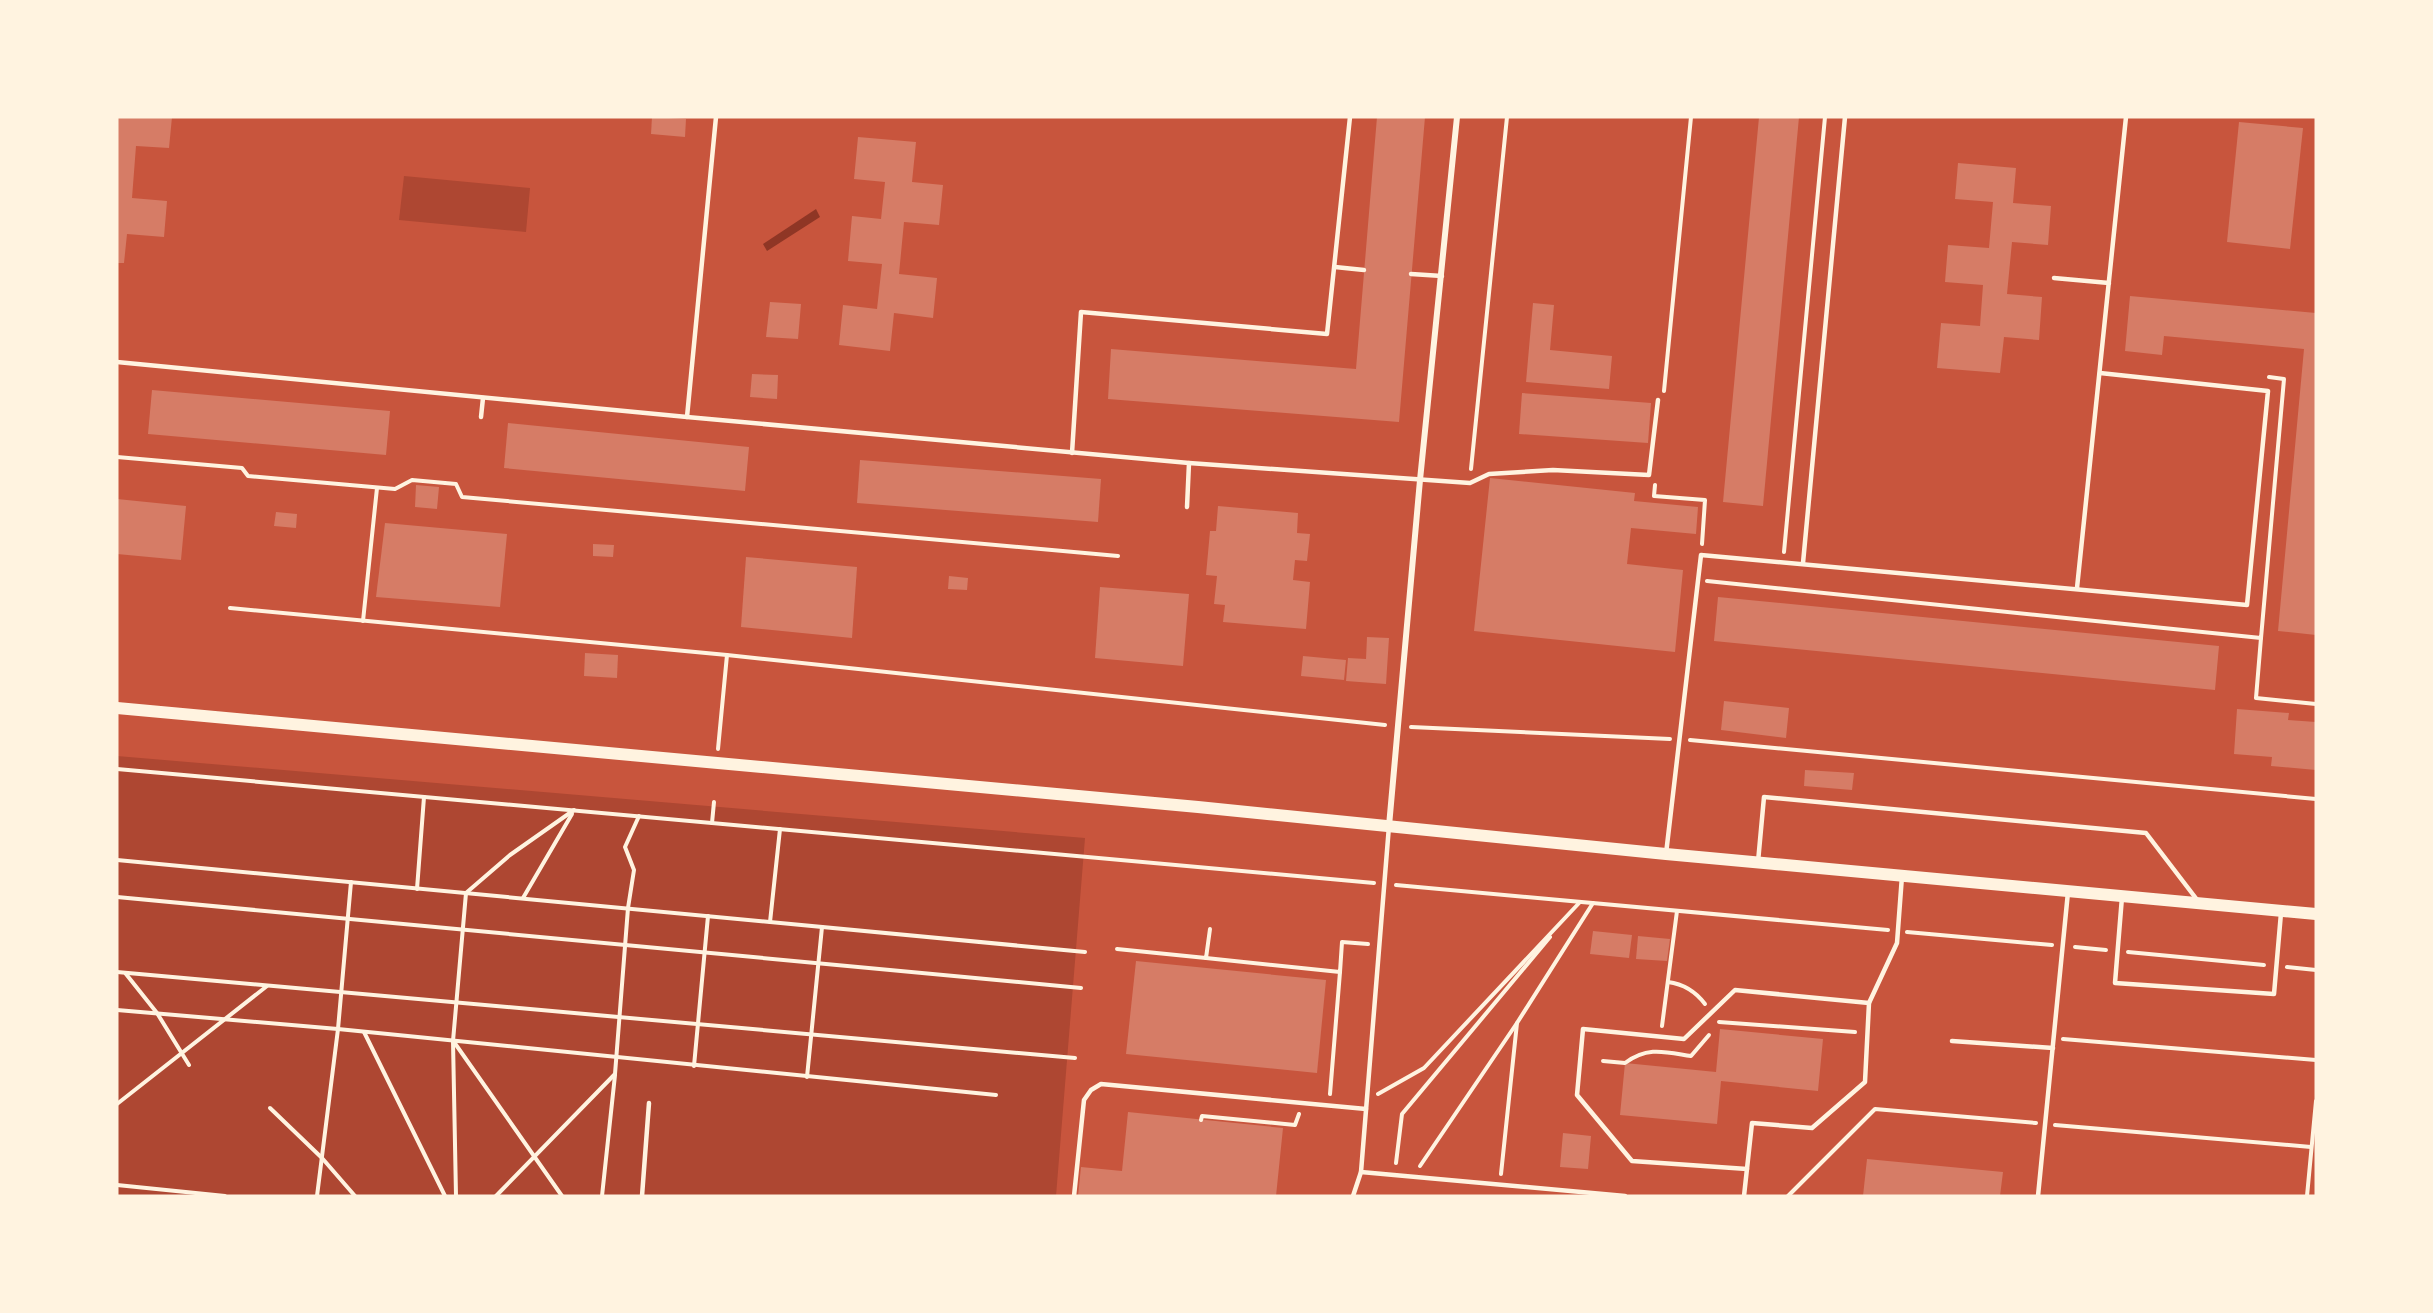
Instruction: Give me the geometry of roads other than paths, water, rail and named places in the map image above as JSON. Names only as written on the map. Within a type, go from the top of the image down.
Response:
[{"type":"main road","points":[[117,708],[2316,914]]},
{"type":"street","points":[[1389,826],[1420,480],[1457,117]]},
{"type":"lane","points":[[687,417],[716,117]]},
{"type":"lane","points":[[1072,453],[1081,312],[1327,334],[1350,117]]},
{"type":"lane","points":[[1803,563],[1845,117]]},
{"type":"lane","points":[[2078,588],[2126,117]]},
{"type":"lane","points":[[1335,267],[1364,270]]},
{"type":"lane","points":[[1411,274],[1442,276]]},
{"type":"lane","points":[[2054,278],[2109,283]]},
{"type":"lane","points":[[117,362],[1072,453],[1470,483],[1489,474],[1553,470],[1649,475],[1661,400]]},
{"type":"lane","points":[[1666,854],[1701,555],[2247,605],[2268,392],[2100,373]]},
{"type":"lane","points":[[481,417],[483,398]]},
{"type":"lane","points":[[1187,507],[1189,463]]},
{"type":"lane","points":[[1758,862],[1764,797],[2146,832],[2200,903]]},
{"type":"lane","points":[[1353,1196],[1361,1172],[1389,826]]},
{"type":"lane","points":[[1744,1196],[1752,1123],[1812,1128],[1865,1082],[1869,1003],[1897,943],[1902,876]]},
{"type":"lane","points":[[2038,1196],[2068,892]]},
{"type":"lane","points":[[2122,897],[2115,983],[2274,994],[2281,910]]},
{"type":"lane","points":[[1747,1169],[1632,1161],[1576,1095],[1583,1029],[1684,1039],[1735,990],[1869,1003]]},
{"type":"lane","points":[[1952,1041],[2053,1047]]},
{"type":"lane","points":[[1074,1196],[1084,1100],[1091,1090],[1101,1084],[1366,1109]]},
{"type":"lane","points":[[642,1196],[649,1103]]},
{"type":"lane","points":[[1361,1172],[1625,1196]]}]
